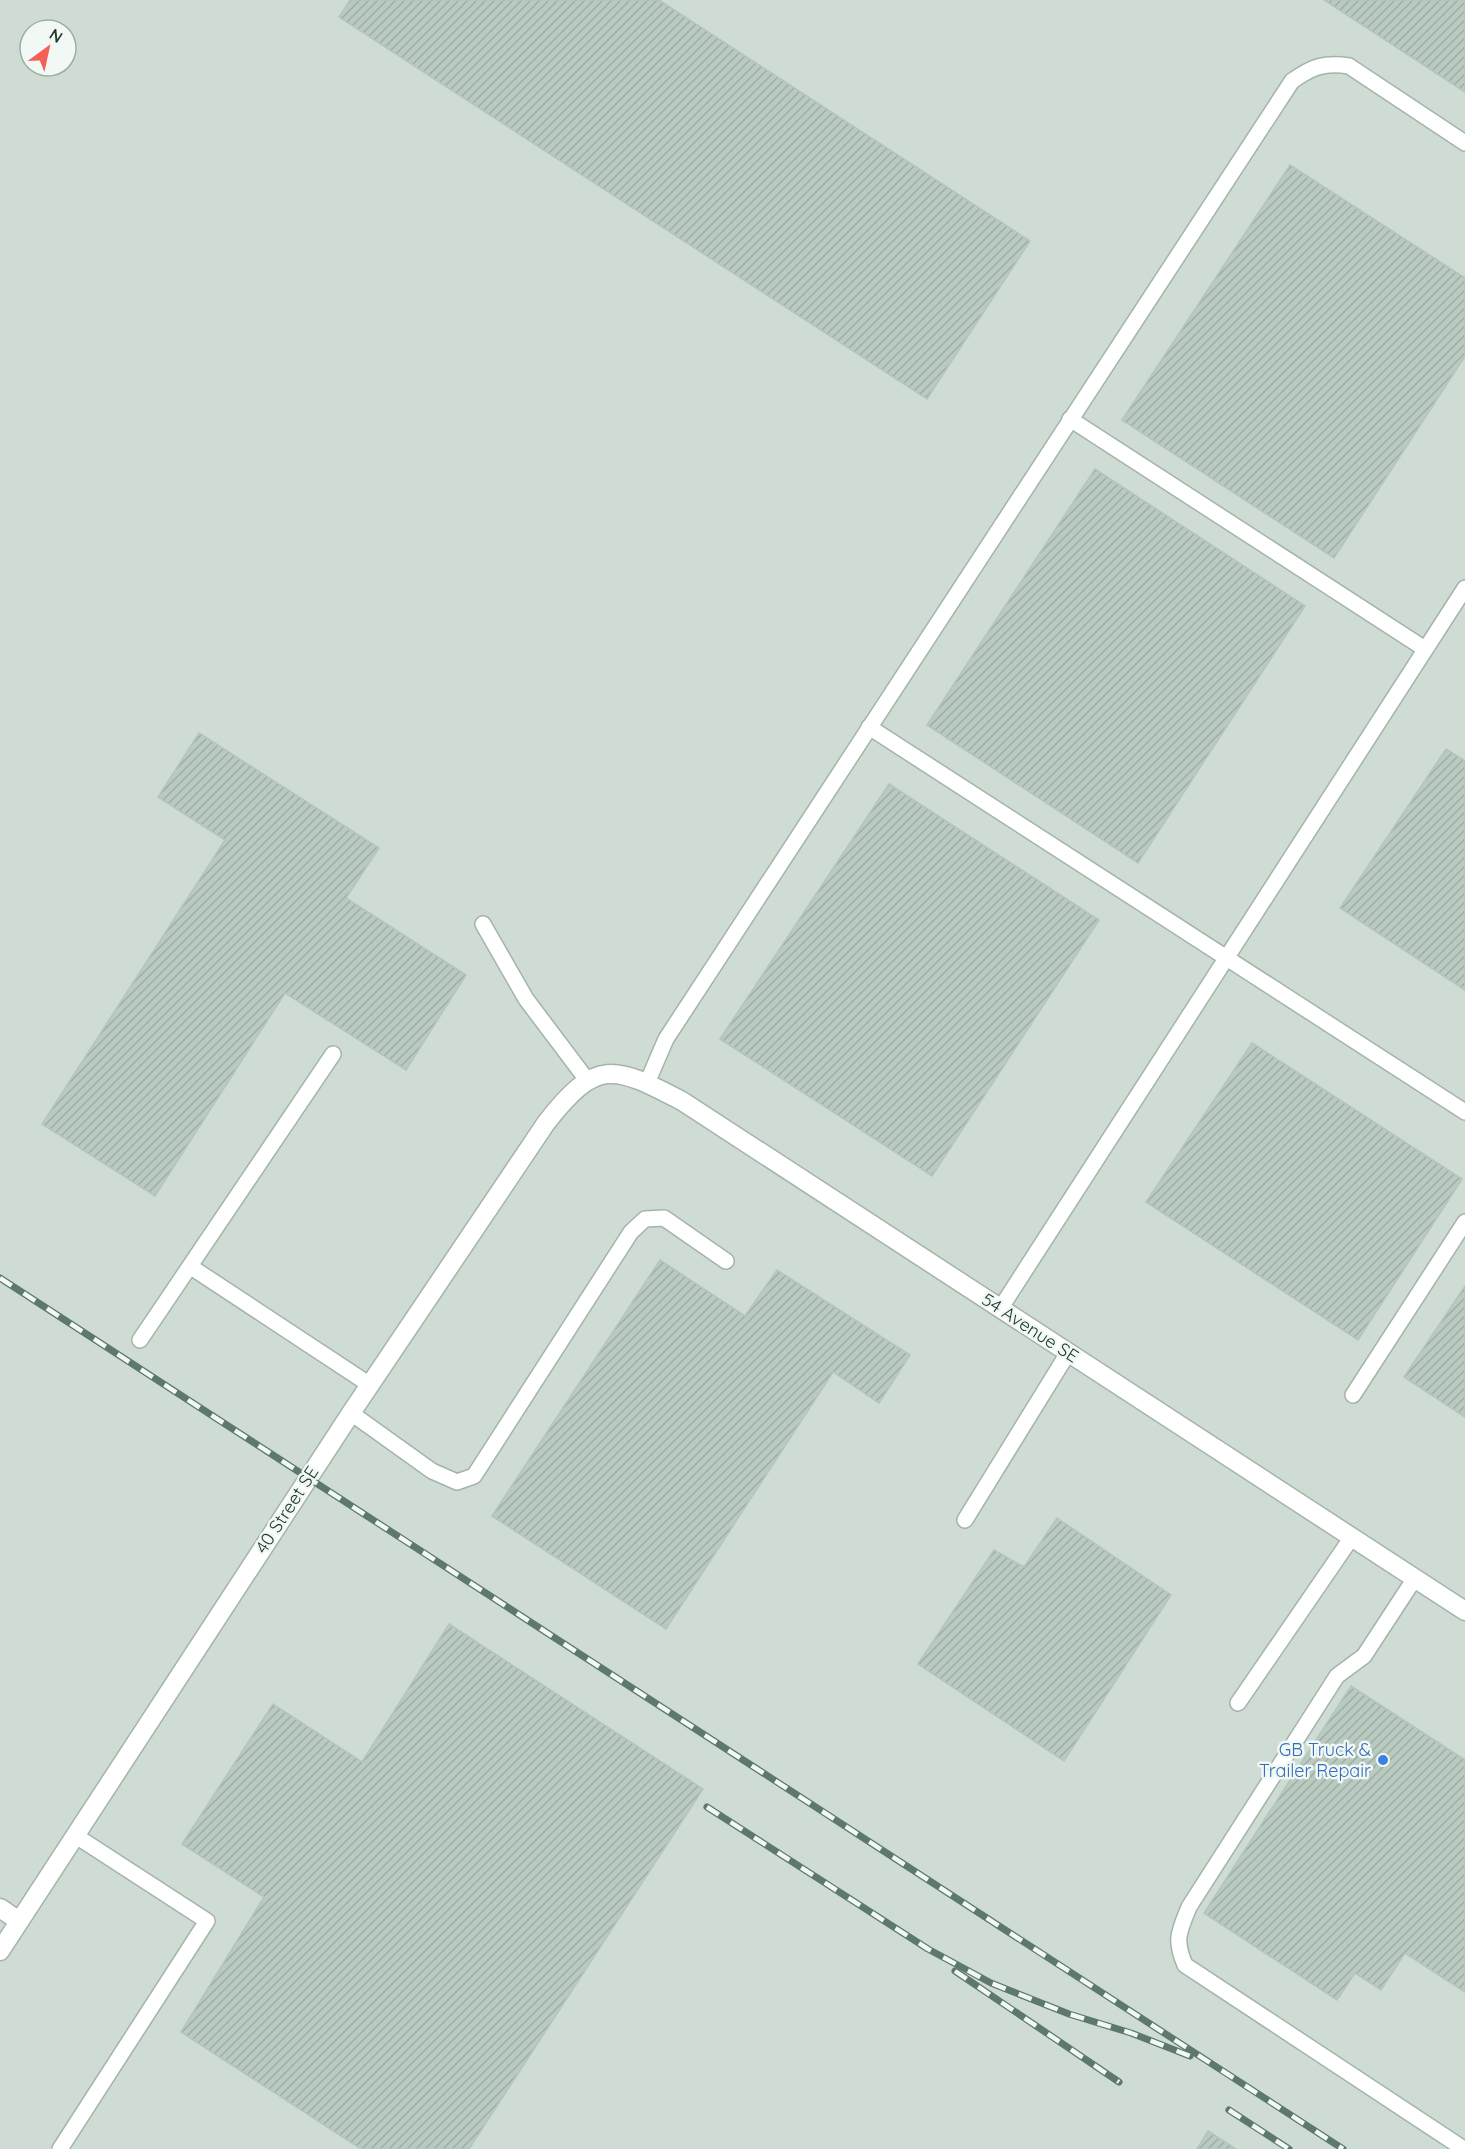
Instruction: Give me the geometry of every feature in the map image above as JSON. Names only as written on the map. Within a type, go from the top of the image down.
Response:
[{"type":"street","name":"54 Avenue SE","points":[[587,1080],[613,1072],[647,1083],[682,1101],[1465,1611]]},
{"type":"street","name":"40 Street SE","points":[[0,1951],[351,1413],[546,1123],[568,1095],[587,1080]]},
{"type":"street","points":[[0,1908],[19,1921]]},
{"type":"lane","points":[[647,1083],[666,1039],[1292,81],[1309,69],[1332,63],[1349,66],[1465,143]]},
{"type":"lane","points":[[1070,419],[1425,649]]},
{"type":"lane","points":[[1000,1308],[1465,588]]},
{"type":"lane","points":[[870,727],[1465,1112]]},
{"type":"lane","points":[[483,924],[526,999],[587,1080]]},
{"type":"lane","points":[[140,1340],[333,1054]]},
{"type":"lane","points":[[351,1413],[432,1471],[457,1482],[474,1476],[631,1232],[645,1219],[664,1218],[726,1261]]},
{"type":"lane","points":[[1353,1395],[1465,1222]]},
{"type":"lane","points":[[191,1267],[370,1385]]},
{"type":"lane","points":[[965,1520],[1068,1353]]},
{"type":"lane","points":[[1238,1703],[1352,1537]]},
{"type":"lane","points":[[1415,1578],[1364,1656],[1337,1676],[1189,1907],[1178,1936],[1180,1954],[1185,1965],[1464,2149]]},
{"type":"lane","points":[[60,2149],[207,1922],[76,1836]]},
{"type":"shaded area","points":[[0,0],[1465,0],[1465,2149],[0,2149]]},
{"type":"building","points":[[350,0],[659,0],[1030,241],[927,399],[339,17]]},
{"type":"building","points":[[1324,0],[1465,0],[1465,92]]},
{"type":"building","points":[[1290,165],[1465,278],[1465,356],[1334,558],[1122,420]]},
{"type":"building","points":[[1095,469],[1305,606],[1138,863],[927,725]]},
{"type":"building","points":[[199,733],[379,848],[346,898],[466,975],[406,1070],[285,993],[155,1196],[42,1124],[225,840],[158,797]]},
{"type":"building","points":[[1446,749],[1465,761],[1465,990],[1340,908]]},
{"type":"building","points":[[889,784],[1099,920],[932,1176],[720,1039]]},
{"type":"building","points":[[1252,1043],[1462,1179],[1358,1340],[1146,1202]]},
{"type":"building","points":[[660,1260],[745,1316],[777,1270],[910,1355],[879,1403],[833,1372],[666,1629],[492,1516]]},
{"type":"building","points":[[1465,1286],[1465,1417],[1404,1377]]},
{"type":"building","points":[[1057,1518],[1171,1595],[1064,1761],[918,1664],[994,1550],[1024,1567]]},
{"type":"building","points":[[449,1624],[703,1789],[469,2149],[361,2149],[181,2032],[264,1897],[182,1844],[273,1704],[362,1762]]},
{"type":"building","points":[[1351,1686],[1465,1760],[1465,1992],[1405,1953],[1381,1990],[1355,1973],[1337,2000],[1204,1913]]},
{"type":"building","points":[[1208,2131],[1236,2149],[1197,2149]]},
{"type":"railway","points":[[0,1278],[1343,2149]]},
{"type":"railway","points":[[707,1807],[928,1949],[991,1983],[1069,2014],[1131,2033],[1190,2056]]},
{"type":"railway","points":[[955,1971],[1119,2082]]},
{"type":"railway","points":[[1229,2110],[1289,2149]]},
{"type":"place","name":"GB Truck & Trailer Repair","points":[[1383,1760]]}]
